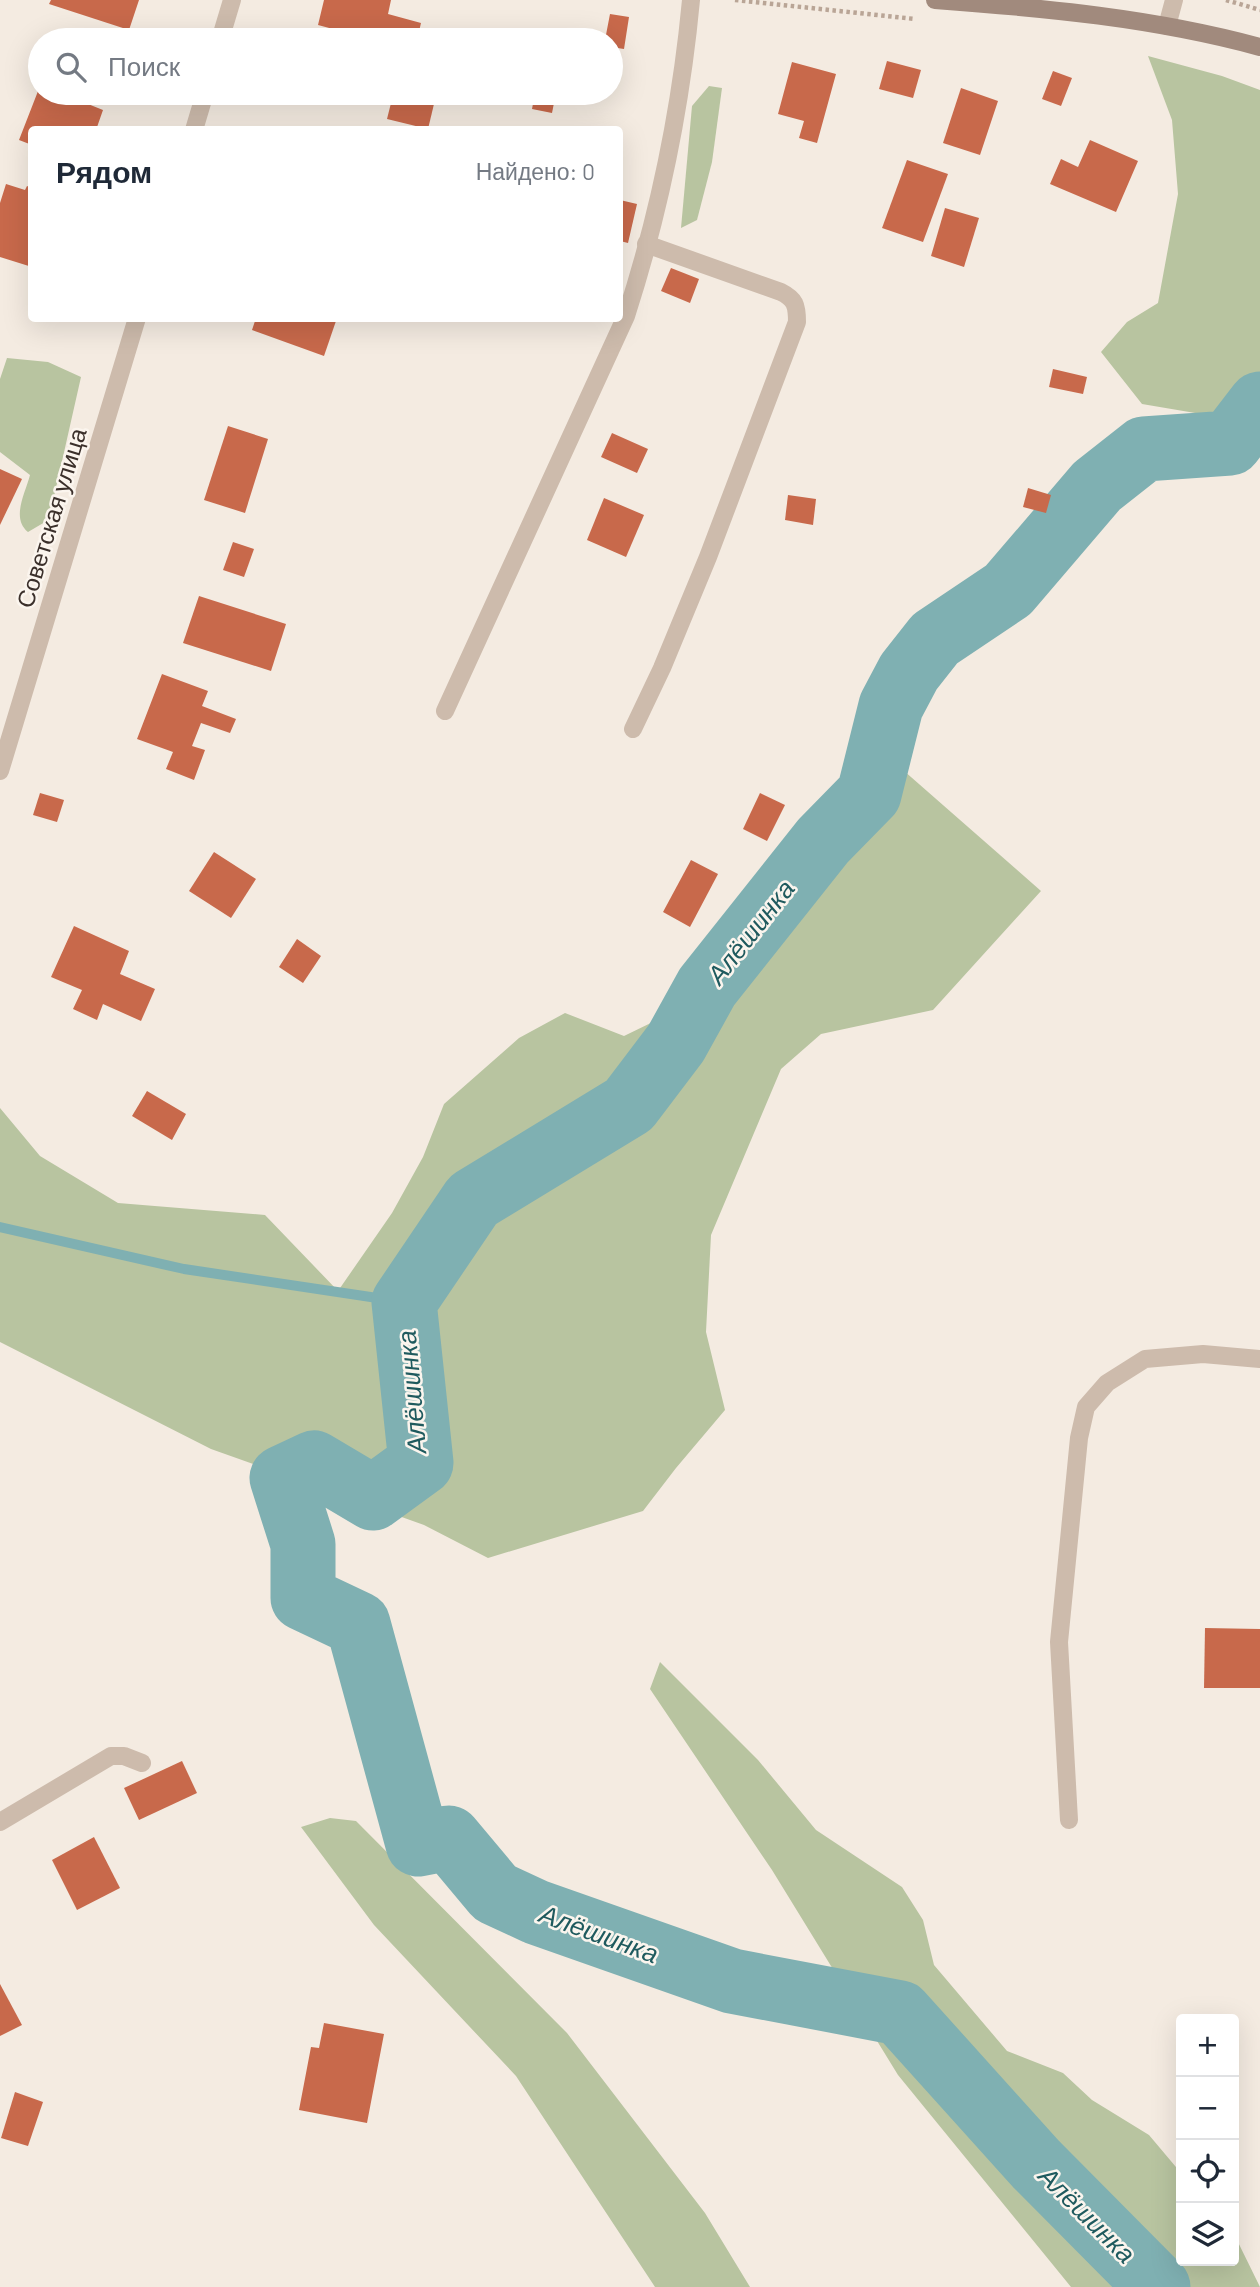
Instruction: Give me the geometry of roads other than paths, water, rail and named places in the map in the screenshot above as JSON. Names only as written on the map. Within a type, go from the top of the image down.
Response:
[{"type":"main road","points":[[935,0],[1023,7],[1167,26],[1260,47]]},
{"type":"street","points":[[224,28],[232,0]]},
{"type":"street","points":[[623,320],[637,283],[671,139],[691,0]]},
{"type":"street","points":[[1167,26],[1174,0]]},
{"type":"street","points":[[195,126],[201,105]]},
{"type":"street","points":[[633,729],[708,558],[797,322],[797,308],[793,298],[646,244]]},
{"type":"street","name":"Советская улица","points":[[0,771],[136,322]]},
{"type":"street","points":[[445,711],[622,322]]},
{"type":"street","points":[[1069,1820],[1059,1642],[1079,1438],[1086,1407],[1107,1383],[1145,1359],[1203,1354],[1260,1359]]},
{"type":"street","points":[[0,1822],[111,1756],[124,1756],[142,1763]]},
{"type":"waterway","name":"Алёшинка","points":[[1158,2287],[1036,2164],[900,2013],[732,1981],[536,1912],[495,1893],[449,1838],[418,1844],[358,1624],[303,1598],[303,1544],[282,1478],[314,1463],[373,1498],[421,1463],[404,1302],[473,1200],[629,1105],[676,1043],[707,987],[823,841],[869,794],[891,706],[909,672],[935,639],[1008,590],[1097,486],[1144,449],[1230,443],[1260,404]]},
{"type":"waterway","points":[[0,1227],[184,1269],[404,1302]]}]
